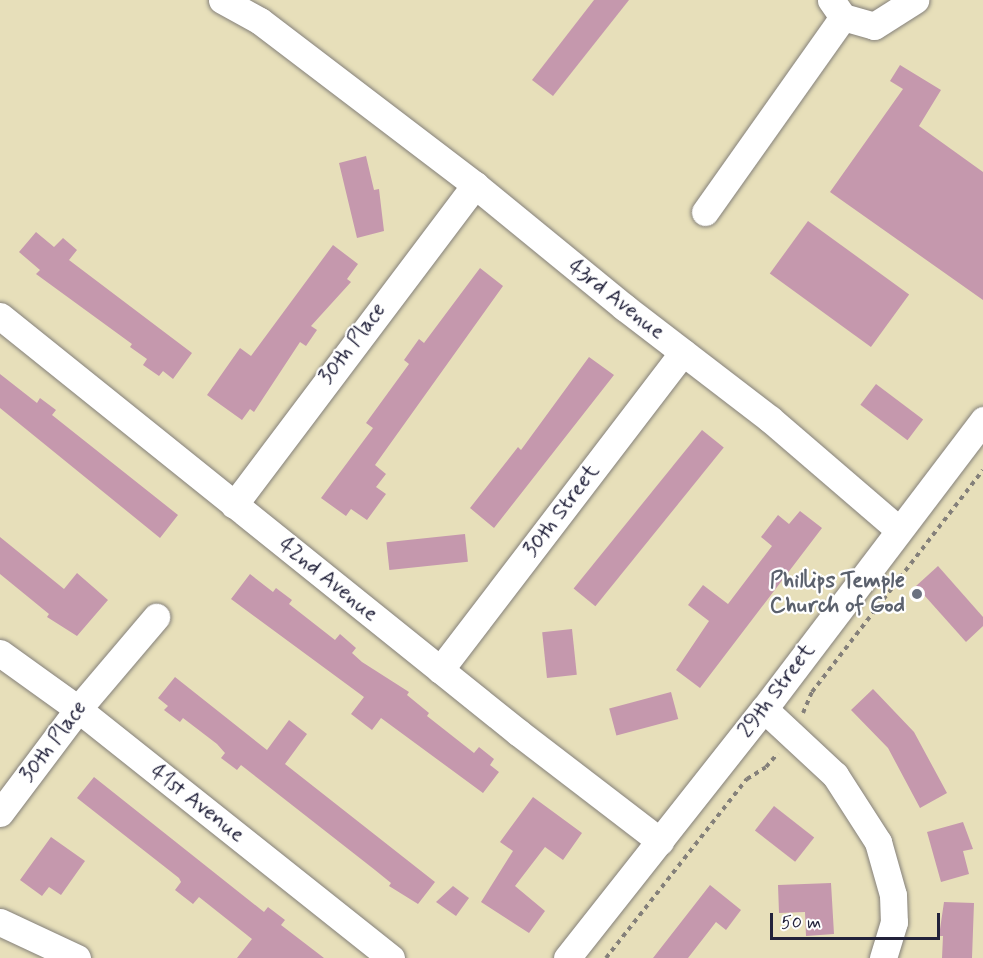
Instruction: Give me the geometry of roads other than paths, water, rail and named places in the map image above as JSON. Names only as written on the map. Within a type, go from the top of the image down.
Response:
[{"type":"street","name":"43rd Avenue","points":[[222,0],[260,21],[475,185],[815,456],[898,529]]},
{"type":"street","points":[[705,212],[837,8],[874,26],[915,0]]},
{"type":"street","name":"30th Place","points":[[234,505],[475,185]]},
{"type":"street","name":"42nd Avenue","points":[[0,316],[440,670],[660,841]]},
{"type":"street","name":"30th Street","points":[[440,670],[683,352]]},
{"type":"street","name":"29th Street","points":[[567,958],[764,709],[898,529],[983,420]]},
{"type":"street","name":"30th Place","points":[[0,813],[78,709],[156,616]]},
{"type":"street","name":"41st Avenue","points":[[0,653],[78,709],[391,958]]},
{"type":"street","points":[[764,709],[835,775],[878,842],[893,895],[894,922],[883,958]]},
{"type":"street","points":[[0,922],[77,958]]},
{"type":"place","name":"Phillips Temple Church of God","points":[[917,594]]}]
